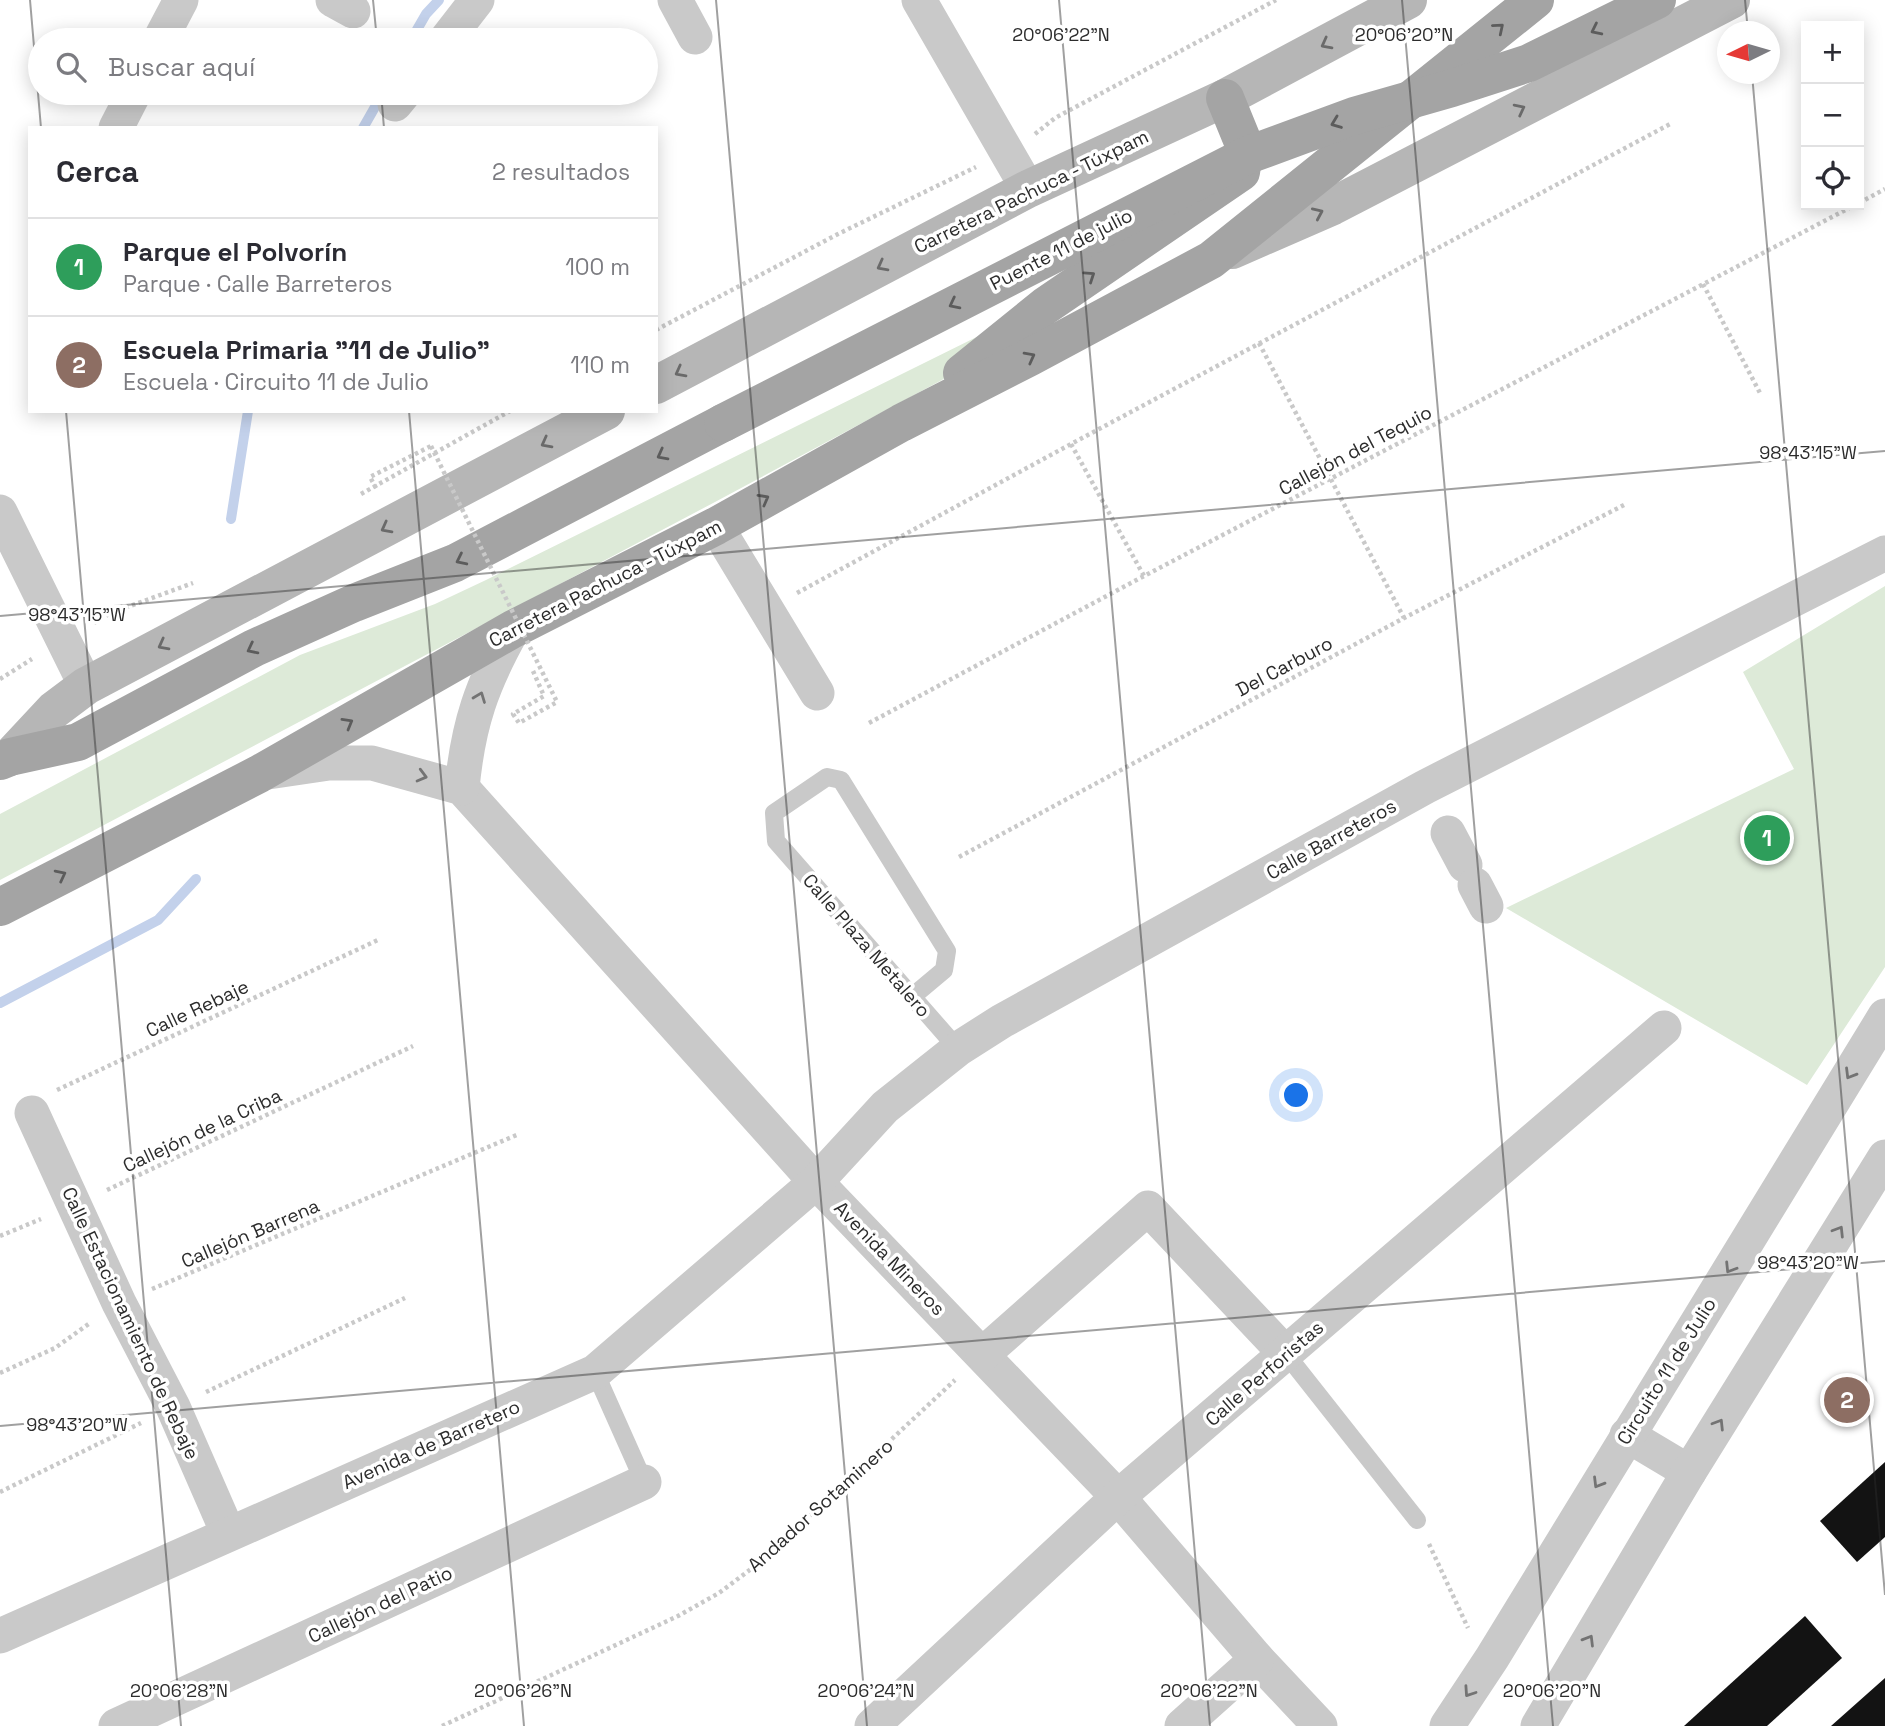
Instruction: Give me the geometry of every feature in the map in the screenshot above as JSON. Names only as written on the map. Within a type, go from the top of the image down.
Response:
[{"type":"main road","name":"Carretera Pachuca - Túxpam","points":[[0,906],[259,774],[513,629],[716,526],[901,423],[1210,260],[1535,0]]},
{"type":"main road","name":"Puente 11 de julio","points":[[5,759],[78,743],[254,648],[354,603],[455,563],[1248,155],[1354,116],[1452,88],[1529,62],[1657,0]]},
{"type":"main road","points":[[901,423],[1045,306],[1241,172],[1245,147],[1225,98]]},
{"type":"street","points":[[166,28],[181,0]]},
{"type":"street","points":[[455,28],[477,0]]},
{"type":"street","points":[[675,0],[695,37]]},
{"type":"street","points":[[919,0],[1028,189]]},
{"type":"street","name":"Carretera Pachuca - Túxpam","points":[[658,384],[1028,189],[1225,98],[1408,0]]},
{"type":"street","name":"Carretera Pachuca - Túxpam","points":[[1210,260],[1333,206],[1731,0]]},
{"type":"street","points":[[117,126],[128,105]]},
{"type":"street","points":[[5,759],[54,710],[86,686],[602,413]]},
{"type":"street","points":[[0,512],[86,686]]},
{"type":"street","points":[[716,526],[817,693]]},
{"type":"street","name":"Calle Barreteros","points":[[816,1182],[885,1107],[958,1049],[1014,1014],[1436,809],[1885,553]]},
{"type":"street","points":[[259,774],[329,763],[372,763],[462,788],[466,746],[477,705],[493,665],[513,629]]},
{"type":"street","name":"Avenida Mineros","points":[[462,788],[816,1182],[1118,1497],[1257,1659],[1320,1726]]},
{"type":"street","points":[[1436,809],[1475,885]]},
{"type":"street","name":"Circuito 11 de Julio","points":[[1447,1726],[1492,1658],[1885,1016]]},
{"type":"street","name":"Calle Perforistas","points":[[872,1726],[1118,1497],[1664,1028]]},
{"type":"street","name":"Calle Estacionamiento de Rebaje","points":[[32,1114],[119,1303],[173,1407],[228,1533]]},
{"type":"street","points":[[1538,1726],[1689,1472],[1885,1157]]},
{"type":"street","name":"Avenida de Barretero","points":[[0,1636],[594,1372],[816,1182]]},
{"type":"street","points":[[983,1354],[1148,1208],[1286,1354]]},
{"type":"street","points":[[1626,1436],[1689,1472]]},
{"type":"street","name":"Callejón del Patio","points":[[116,1726],[644,1482]]},
{"type":"street","points":[[1182,1726],[1257,1659]]},
{"type":"lane","name":"Calle Plaza Metalero","points":[[913,996],[943,970],[947,951],[841,780],[827,777],[774,813],[776,841],[958,1049]]},
{"type":"lane","points":[[1286,1354],[1417,1520]]},
{"type":"lane","points":[[594,1372],[644,1482]]},
{"type":"path","points":[[658,329],[838,234],[964,172],[1008,155],[1055,118],[1276,0]]},
{"type":"path","points":[[766,610],[1672,123]]},
{"type":"path","name":"Callejón del Tequio","points":[[1864,200],[1885,189]]},
{"type":"path","name":"Callejón del Tequio","points":[[869,723],[1144,576],[1845,210]]},
{"type":"path","points":[[1703,284],[1760,393]]},
{"type":"path","points":[[1259,343],[1404,618]]},
{"type":"path","points":[[351,499],[506,413]]},
{"type":"path","points":[[1071,444],[1144,576]]},
{"type":"path","points":[[370,477],[431,446],[557,702],[519,723],[513,714],[544,696]]},
{"type":"path","name":"Del Carburo","points":[[959,857],[1404,618],[1624,505]]},
{"type":"path","points":[[0,679],[111,613],[196,582]]},
{"type":"path","name":"Calle Rebaje","points":[[32,1114],[60,1087],[380,939]]},
{"type":"path","name":"Callejón de la Criba","points":[[0,1236],[74,1205],[413,1046]]},
{"type":"path","name":"Callejón Barrena","points":[[0,1373],[55,1348],[119,1303],[519,1134]]},
{"type":"path","name":"Andador Sotaminero","points":[[442,1726],[678,1616],[719,1593],[759,1563],[983,1354]]},
{"type":"path","points":[[1417,1520],[1474,1639]]},
{"type":"green space","points":[[1031,310],[942,380],[0,880],[0,814],[300,655],[435,604],[486,580]]},
{"type":"green space","points":[[1885,586],[1885,967],[1807,1085],[1506,908],[1794,769],[1743,672]]},
{"type":"building","points":[[1885,1462],[1885,1537],[1857,1562],[1820,1521]]},
{"type":"building","points":[[1805,1616],[1842,1658],[1767,1726],[1684,1726]]},
{"type":"building","points":[[1885,1678],[1885,1726],[1831,1726]]},
{"type":"waterway","points":[[418,28],[439,0]]},
{"type":"waterway","points":[[364,126],[376,105]]},
{"type":"waterway","points":[[231,519],[248,413]]},
{"type":"waterway","points":[[0,1003],[158,920],[196,879]]},
{"type":"place","name":"Parque el Polvorín","points":[[1767,838]]},
{"type":"place","name":"Escuela Primaria \"11 de Julio\"","points":[[1847,1400]]}]
